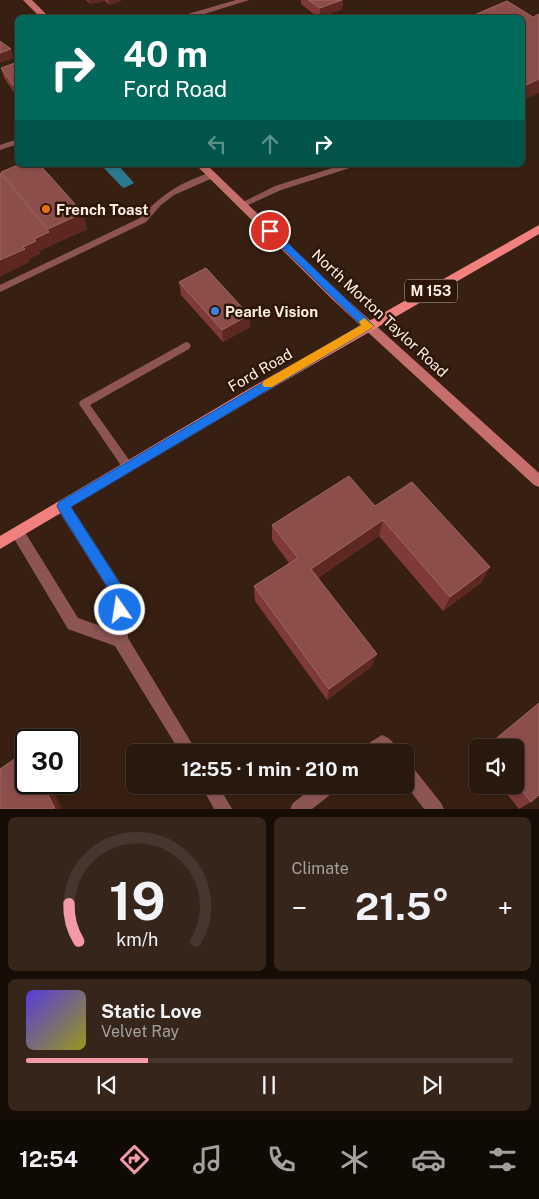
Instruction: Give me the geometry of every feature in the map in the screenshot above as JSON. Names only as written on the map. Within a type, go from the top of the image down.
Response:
[{"type":"main road","name":"Ford Road","points":[[0,543],[369,326],[539,229]]},
{"type":"street","points":[[27,0],[43,15]]},
{"type":"street","points":[[195,15],[245,0]]},
{"type":"street","name":"North Morton Taylor Road","points":[[203,167],[369,326],[539,481]]},
{"type":"street","points":[[64,506],[120,595],[120,640],[184,744]]},
{"type":"street","points":[[18,533],[73,624],[120,640]]},
{"type":"street","points":[[414,782],[435,809]]},
{"type":"street","points":[[214,794],[223,809]]},
{"type":"street","points":[[299,809],[318,794]]},
{"type":"lane","points":[[0,148],[15,142]]},
{"type":"lane","points":[[243,204],[278,188],[344,167]]},
{"type":"lane","points":[[0,289],[143,220],[158,202],[171,193],[212,175]]},
{"type":"lane","points":[[128,467],[84,404],[186,346]]},
{"type":"water","points":[[103,167],[120,167],[134,183],[124,188]]},
{"type":"building","points":[[308,0],[342,0],[320,8]]},
{"type":"building","points":[[507,1],[533,17],[539,14],[539,79],[525,86],[525,15],[474,15]]},
{"type":"building","points":[[0,41],[11,49],[0,53]]},
{"type":"building","points":[[15,63],[15,85],[13,85],[1,68]]},
{"type":"building","name":"French Toast","points":[[15,166],[42,167],[83,213],[48,229],[1,172]]},
{"type":"building","points":[[0,173],[49,232],[34,239],[36,241],[23,247],[25,249],[0,260]]},
{"type":"building","points":[[206,268],[249,315],[222,330],[179,282]]},
{"type":"building","points":[[349,476],[375,506],[412,482],[490,567],[450,597],[383,520],[311,569],[377,654],[329,689],[254,586],[298,558],[272,525]]},
{"type":"building","points":[[539,703],[539,795],[531,802],[524,793],[524,739],[495,739]]},
{"type":"building","points":[[15,759],[15,794],[48,794],[55,809],[0,809],[0,769]]},
{"type":"slow traffic","points":[[268,384],[369,326],[364,322]]},
{"type":"place","name":"French Toast","points":[[46,209]]},
{"type":"place","name":"Pearle Vision","points":[[215,311]]},
{"type":"route","points":[[120,610],[120,595],[64,506],[369,326],[270,231]]}]
